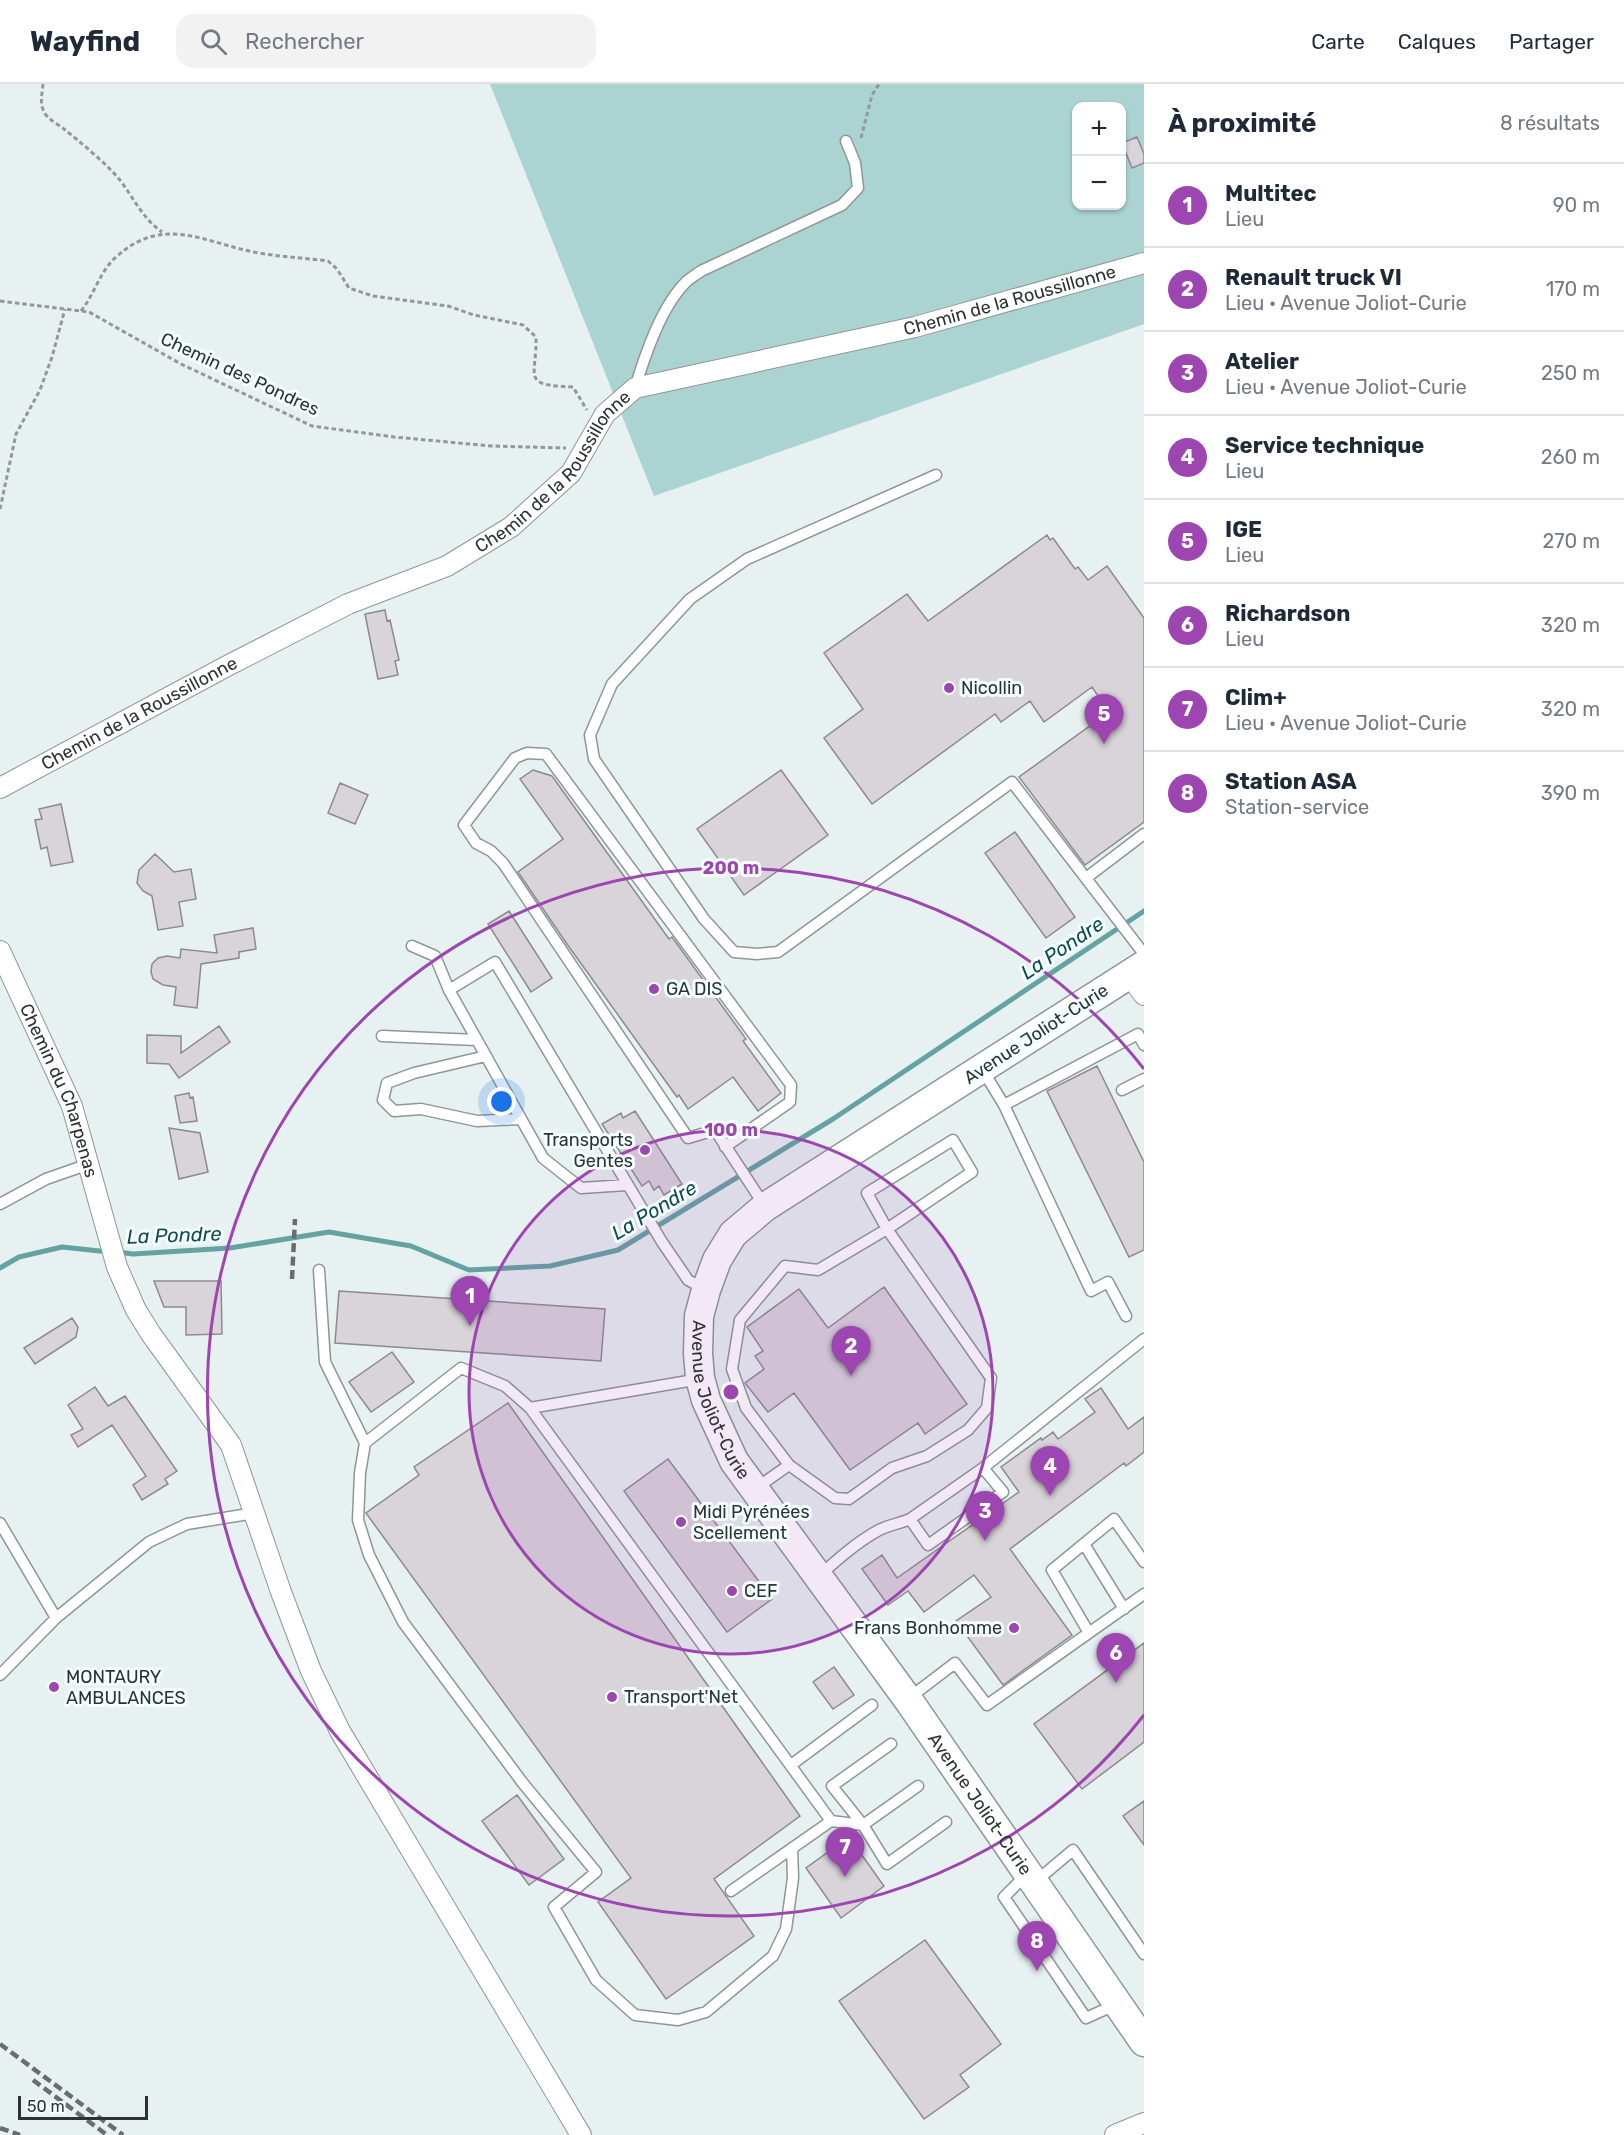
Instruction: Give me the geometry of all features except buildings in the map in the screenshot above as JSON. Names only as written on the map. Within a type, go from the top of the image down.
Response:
[{"type":"street","name":"Chemin de la Roussillonne","points":[[0,788],[348,604],[447,566],[511,527],[571,474],[605,414],[635,388],[915,327],[1144,263]]},
{"type":"street","name":"Chemin du Charpenas","points":[[0,951],[72,1106],[117,1267],[136,1310],[151,1334],[231,1445],[306,1659],[340,1731],[581,2135]]},
{"type":"street","name":"Avenue Joliot-Curie","points":[[1139,966],[982,1068],[759,1198],[717,1260],[699,1316],[698,1353],[700,1378],[706,1400],[734,1461],[909,1701],[1144,2042]]},
{"type":"street","points":[[1115,2135],[1144,2123]]},
{"type":"lane","points":[[635,388],[645,357],[668,307],[686,282],[701,271],[842,205],[858,188],[855,163],[846,141]]},
{"type":"lane","points":[[936,475],[747,559],[690,599],[612,684],[590,735],[594,759],[704,919],[734,952],[757,954],[778,952],[1012,782],[1109,908],[1139,966]]},
{"type":"lane","points":[[725,1147],[790,1102],[791,1084],[546,754],[527,753],[515,758],[464,825],[476,843],[491,851],[503,863],[688,1138],[714,1131],[759,1198]]},
{"type":"lane","points":[[1086,878],[1144,834]]},
{"type":"lane","points":[[412,946],[435,956],[449,990],[543,1158],[581,1188],[627,1185]]},
{"type":"lane","points":[[449,990],[495,962],[662,1242],[688,1280],[706,1290]]},
{"type":"lane","points":[[1004,1105],[1138,1034],[1144,1045]]},
{"type":"lane","points":[[382,1036],[477,1040]]},
{"type":"lane","points":[[486,1056],[414,1073],[387,1083],[383,1100],[394,1111],[421,1109],[477,1121],[521,1119]]},
{"type":"lane","points":[[982,1068],[1004,1105],[1091,1290],[1108,1282],[1126,1316]]},
{"type":"lane","points":[[1122,1090],[1144,1079]]},
{"type":"lane","points":[[887,1229],[867,1194],[953,1140],[972,1172],[887,1229],[818,1270],[785,1266],[740,1320],[732,1369],[746,1408],[789,1465],[835,1498],[849,1499],[892,1468],[927,1456],[968,1430],[987,1407],[991,1378],[887,1229]]},
{"type":"lane","points":[[0,1204],[46,1179],[88,1164]]},
{"type":"lane","points":[[319,1270],[325,1362],[365,1443],[360,1473],[358,1520],[369,1555],[403,1622],[522,1782],[596,1872],[554,1907],[596,1980],[634,2015],[678,2020],[706,2012],[773,1956],[786,1929],[793,1878],[792,1848]]},
{"type":"lane","points":[[819,1576],[848,1550],[882,1528],[910,1519],[983,1468],[1144,1338]]},
{"type":"lane","points":[[365,1443],[461,1368],[506,1386],[530,1408],[831,1821]]},
{"type":"lane","points":[[530,1408],[700,1378]]},
{"type":"lane","points":[[754,1489],[789,1465]]},
{"type":"lane","points":[[910,1519],[928,1545],[1003,1492],[983,1468]]},
{"type":"lane","points":[[0,1675],[56,1618],[149,1542],[187,1524],[255,1513]]},
{"type":"lane","points":[[1089,1633],[1052,1570],[1114,1519],[1144,1562]]},
{"type":"lane","points":[[0,1523],[56,1618]]},
{"type":"lane","points":[[1084,1544],[1124,1609]]},
{"type":"lane","points":[[909,1701],[917,1692],[955,1663],[987,1705],[1144,1594]]},
{"type":"lane","points":[[790,1766],[872,1705]]},
{"type":"lane","points":[[891,1744],[832,1786],[863,1826],[887,1864],[946,1822]]},
{"type":"lane","points":[[730,1891],[831,1821],[863,1826],[918,1786]]},
{"type":"lane","points":[[1031,1878],[1073,1850],[1144,1954]]},
{"type":"path","points":[[43,84],[41,105],[47,116],[119,178],[141,214],[163,233]]},
{"type":"path","points":[[855,163],[872,95],[879,84]]},
{"type":"path","points":[[81,311],[113,259],[129,246],[163,233],[196,236],[259,253],[328,261],[337,269],[349,288],[372,296],[448,306],[474,315],[529,328],[537,337],[537,354],[533,373],[535,379],[541,384],[573,387],[582,399],[596,429]]},
{"type":"path","name":"Chemin des Pondres","points":[[0,301],[89,312],[181,364],[312,426],[394,437],[491,446],[585,449]]},
{"type":"path","points":[[0,509],[16,434],[40,390],[65,309]]},
{"type":"shaded area","points":[[490,84],[1144,84],[1144,324],[654,496]]},
{"type":"waterway","name":"La Pondre","points":[[118,1252],[133,1254],[230,1248],[329,1232],[411,1246],[469,1270],[550,1266],[618,1250],[833,1119],[1144,911]]},
{"type":"waterway","name":"La Pondre","points":[[0,1268],[19,1257],[62,1247],[109,1252]]},
{"type":"railway","points":[[292,1279],[295,1219]]},
{"type":"railway","points":[[0,2044],[123,2135]]},
{"type":"railway","points":[[33,2080],[107,2135]]},
{"type":"railway","points":[[0,2128],[20,2135]]},
{"type":"place","name":"Nicollin","points":[[949,688]]},
{"type":"place","name":"IGE","points":[[1104,744]]},
{"type":"place","name":"GA DIS","points":[[654,989]]},
{"type":"place","name":"Transports Gentes","points":[[645,1150]]},
{"type":"place","name":"Multitec","points":[[470,1326]]},
{"type":"place","name":"Renault truck VI","points":[[851,1376]]},
{"type":"place","name":"Service technique","points":[[1050,1496]]},
{"type":"place","name":"Midi Pyrénées Scellement","points":[[681,1522]]},
{"type":"place","name":"Atelier","points":[[985,1541]]},
{"type":"place","name":"CEF","points":[[732,1591]]},
{"type":"place","name":"Frans Bonhomme","points":[[1014,1628]]},
{"type":"place","name":"Richardson","points":[[1116,1683]]},
{"type":"place","name":"MONTAURY AMBULANCES","points":[[54,1687]]},
{"type":"place","name":"Transport'Net","points":[[612,1697]]},
{"type":"place","name":"Clim+","points":[[845,1877]]},
{"type":"place","name":"Station ASA","points":[[1037,1971]]}]
